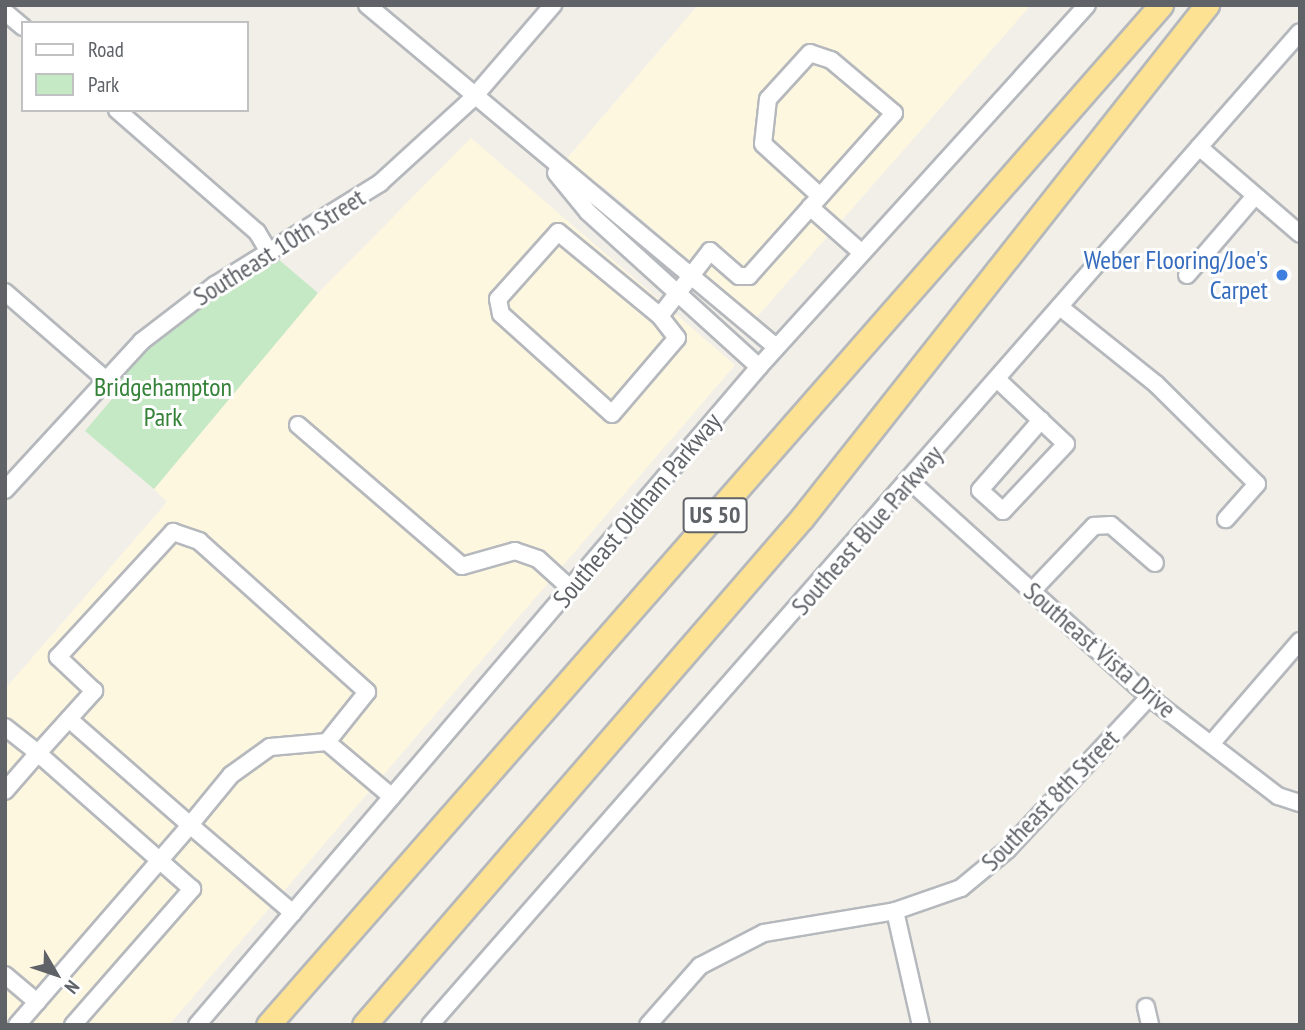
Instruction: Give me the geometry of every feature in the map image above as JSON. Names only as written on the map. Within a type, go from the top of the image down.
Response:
[{"type":"highway","name":"US 50","points":[[268,1025],[1161,5]]},
{"type":"highway","name":"US 50","points":[[364,1025],[802,518],[1207,5]]},
{"type":"street","points":[[367,5],[548,163],[600,196],[776,347]]},
{"type":"street","name":"Southeast 10th Street","points":[[5,489],[104,378],[178,311],[380,183],[473,98],[553,5]]},
{"type":"street","name":"Southeast Oldham Parkway","points":[[197,1025],[759,366],[1087,5]]},
{"type":"street","points":[[5,12],[21,25]]},
{"type":"street","name":"Southeast Blue Parkway","points":[[430,1025],[1298,36]]},
{"type":"street","points":[[660,316],[676,291],[710,251],[739,276],[749,276],[815,202],[894,113],[831,60],[810,53],[768,99],[763,144],[815,202],[862,253]]},
{"type":"street","points":[[119,112],[257,232],[270,254]]},
{"type":"street","points":[[1199,147],[1300,234]]},
{"type":"street","points":[[548,163],[588,212],[759,366]]},
{"type":"street","points":[[1187,275],[1255,195]]},
{"type":"street","points":[[558,232],[660,316],[677,338],[612,414],[501,314],[498,299],[558,232]]},
{"type":"street","points":[[5,292],[104,378]]},
{"type":"street","points":[[1060,307],[1156,384],[1257,484],[1226,519]]},
{"type":"street","points":[[998,380],[1041,420],[1066,444],[1003,511],[980,490],[1041,420]]},
{"type":"street","points":[[298,425],[462,566],[515,551],[538,559],[570,588]]},
{"type":"street","name":"Southeast Vista Drive","points":[[910,481],[1150,697],[1278,796],[1300,803]]},
{"type":"street","points":[[1032,591],[1094,526],[1111,525],[1155,563]]},
{"type":"street","points":[[5,791],[94,691],[58,657],[173,531],[199,541],[367,692],[327,742]]},
{"type":"street","points":[[1211,744],[1300,641]]},
{"type":"street","name":"Southeast 8th Street","points":[[648,1025],[700,966],[764,933],[895,911],[961,888],[1007,850],[1150,697]]},
{"type":"street","points":[[69,719],[293,913]]},
{"type":"street","points":[[5,727],[192,889],[73,1025]]},
{"type":"street","points":[[17,1025],[231,775],[270,747],[327,742],[392,797]]},
{"type":"street","points":[[895,911],[921,1025]]},
{"type":"street","points":[[5,975],[37,1002]]},
{"type":"street","points":[[1146,1007],[1150,1025]]},
{"type":"shaded area","points":[[698,5],[1031,5],[756,318],[605,188],[563,163]]},
{"type":"shaded area","points":[[471,138],[735,365],[169,1025],[5,1025],[5,689],[167,502],[154,489],[318,293]]},
{"type":"green space","name":"Bridgehampton Park","points":[[278,259],[318,293],[154,489],[85,431],[112,399],[106,393],[116,379],[145,351],[187,316]]},
{"type":"place","name":"Weber Flooring/Joe's Carpet","points":[[1282,275]]}]
